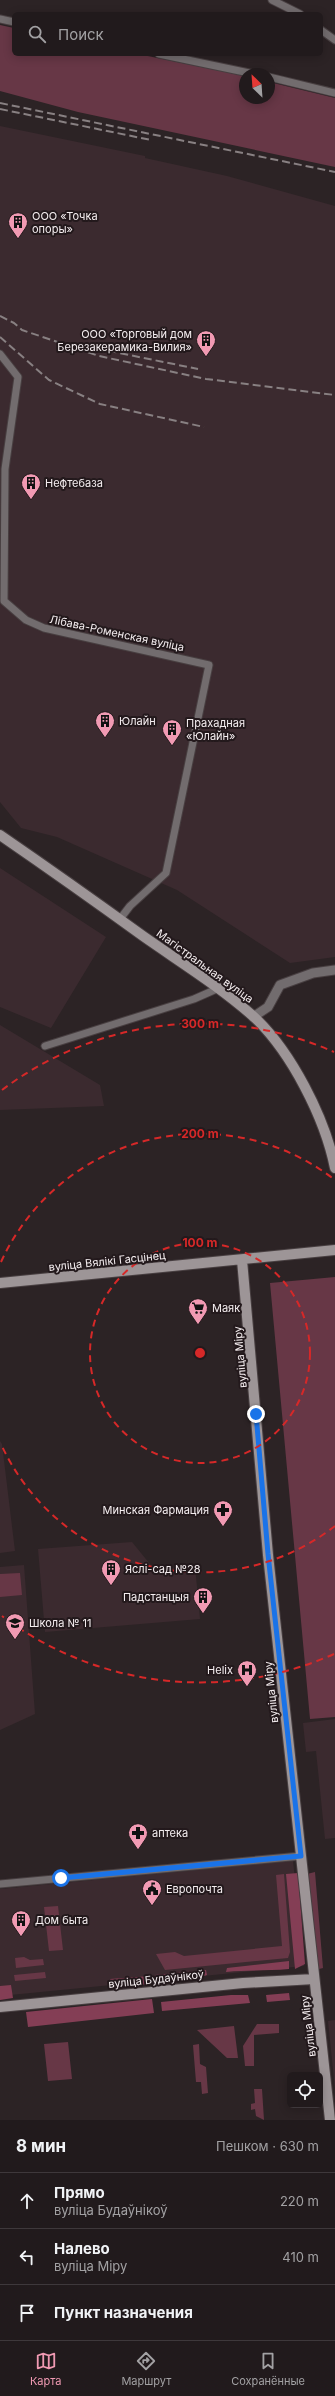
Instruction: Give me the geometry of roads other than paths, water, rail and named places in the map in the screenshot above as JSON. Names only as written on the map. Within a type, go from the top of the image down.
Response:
[{"type":"main road","name":"Магістральная вуліца","points":[[0,835],[219,988],[254,1017],[286,1058],[314,1103],[327,1134],[335,1168]]},
{"type":"main road","name":"вуліца Вялікі Гасцінец","points":[[0,1283],[335,1250]]},
{"type":"main road","name":"вуліца Міру","points":[[242,1260],[268,1554],[330,2120]]},
{"type":"main road","name":"вуліца Будаўнікоў","points":[[0,2007],[236,1984],[314,1979]]},
{"type":"street","points":[[272,0],[296,12]]},
{"type":"street","points":[[0,19],[12,22]]},
{"type":"street","points":[[323,31],[335,40]]},
{"type":"street","points":[[168,56],[239,71]]},
{"type":"street","points":[[275,78],[335,93]]},
{"type":"street","name":"Лібава-Роменская вуліца","points":[[0,354],[18,377],[5,470],[4,601],[26,620],[44,628],[209,665],[166,874],[130,906],[120,919]]},
{"type":"street","points":[[254,1017],[268,1007],[280,986],[313,973],[335,970]]},
{"type":"street","points":[[45,1046],[194,999],[219,988]]},
{"type":"street","points":[[0,1884],[301,1856]]},
{"type":"railway","points":[[0,103],[335,172]]},
{"type":"railway","points":[[0,109],[151,140]]},
{"type":"railway","points":[[0,316],[14,323],[22,330],[99,356],[206,379],[335,395]]},
{"type":"railway","points":[[0,337],[49,380],[100,404],[204,427]]},
{"type":"railway","points":[[85,346],[198,369]]},
{"type":"place","name":"ООО «Точка опоры»","points":[[18,239]]},
{"type":"place","name":"ООО «Торговый дом Березакерамика-Вилия»","points":[[206,357]]},
{"type":"place","name":"Нефтебаза","points":[[31,500]]},
{"type":"place","name":"Юлайн","points":[[105,738]]},
{"type":"place","name":"Прахадная «Юлайн»","points":[[172,746]]},
{"type":"place","name":"Маяк","points":[[198,1325]]},
{"type":"place","name":"Минская Фармация","points":[[223,1527]]},
{"type":"place","name":"Яслі-сад №28","points":[[111,1586]]},
{"type":"place","name":"Падстанцыя","points":[[203,1614]]},
{"type":"place","name":"Школа № 11","points":[[15,1640]]},
{"type":"place","name":"Helix","points":[[247,1687]]},
{"type":"place","name":"аптека","points":[[138,1850]]},
{"type":"place","name":"Европочта","points":[[152,1906]]},
{"type":"place","name":"Дом быта","points":[[21,1937]]}]
